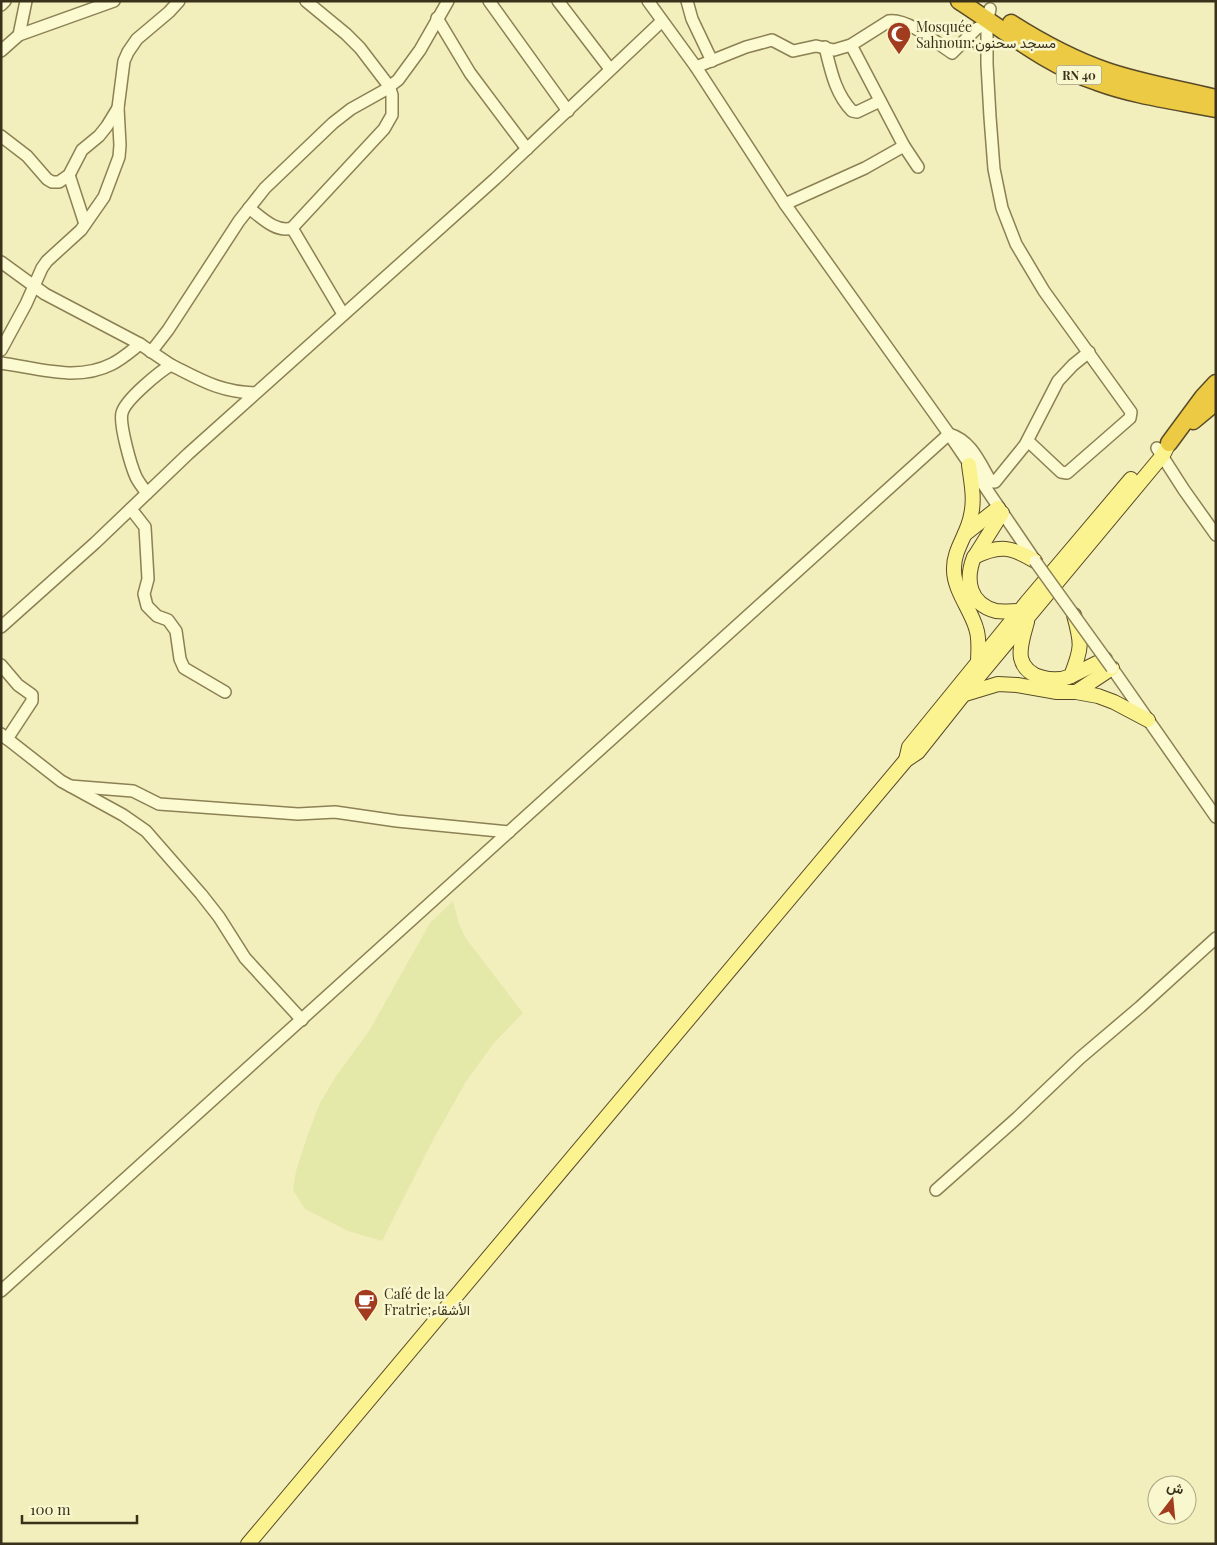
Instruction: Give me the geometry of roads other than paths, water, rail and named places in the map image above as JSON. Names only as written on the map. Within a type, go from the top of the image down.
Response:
[{"type":"highway","name":"RN 40","points":[[959,1],[986,13],[1037,53],[1073,73],[1097,83],[1150,96],[1215,106]]},
{"type":"highway","points":[[1166,446],[1216,383]]},
{"type":"highway","points":[[1166,446],[1216,402]]},
{"type":"main road","points":[[248,1544],[906,760],[918,752],[1023,616],[1166,446]]},
{"type":"main road","points":[[969,465],[973,497],[971,516],[956,555],[954,571],[961,596],[977,628],[978,663]]},
{"type":"main road","points":[[1000,510],[974,557],[970,568],[969,583],[973,595],[984,606],[997,611],[1023,616]]},
{"type":"main road","points":[[965,535],[1000,510]]},
{"type":"main road","points":[[974,557],[988,550],[1004,549],[1019,551],[1035,561]]},
{"type":"main road","points":[[1071,676],[1079,656],[1080,639],[1074,615]]},
{"type":"main road","points":[[906,760],[909,747],[978,663],[1023,616]]},
{"type":"main road","points":[[1023,616],[1021,657],[1026,667],[1037,676],[1062,680],[1108,663]]},
{"type":"main road","points":[[1076,692],[1108,663]]},
{"type":"main road","points":[[964,694],[998,684],[1017,685],[1057,692],[1076,692],[1098,696],[1114,702],[1148,720]]},
{"type":"street","points":[[1,5],[5,1]]},
{"type":"street","points":[[19,35],[26,1]]},
{"type":"street","points":[[3,52],[19,35],[114,1]]},
{"type":"street","points":[[1,350],[24,309],[42,268],[47,261],[75,236],[104,197],[119,157],[118,108],[124,61],[128,52],[137,39],[179,1]]},
{"type":"street","points":[[250,208],[267,222],[278,227],[292,228],[378,136],[390,121],[392,115],[392,95],[389,86],[360,48],[306,1]]},
{"type":"street","points":[[151,352],[168,330],[239,221],[278,174],[351,108],[398,80],[420,50],[448,1]]},
{"type":"street","points":[[489,1],[568,111]]},
{"type":"street","points":[[558,1],[610,69]]},
{"type":"street","points":[[648,1],[696,67],[785,204],[949,434],[1035,561],[1216,816]]},
{"type":"street","points":[[687,1],[692,19],[712,61]]},
{"type":"street","points":[[696,67],[746,47],[772,40],[792,51],[816,46],[834,50],[851,45],[889,21],[896,20],[924,34],[952,53],[976,29],[986,13]]},
{"type":"street","points":[[986,13],[990,126],[994,169],[1002,208],[1016,244],[1040,283],[1132,412],[1130,418],[1065,473],[1060,472],[1028,441]]},
{"type":"street","points":[[437,18],[470,72],[527,149]]},
{"type":"street","points":[[1,627],[255,393],[527,149],[662,21]]},
{"type":"street","points":[[851,45],[904,146],[918,167]]},
{"type":"street","points":[[825,48],[834,85],[846,105],[852,111],[857,112],[880,101]]},
{"type":"street","points":[[1,136],[27,156],[48,179],[52,182],[59,182],[69,175],[82,150],[99,136],[118,108]]},
{"type":"street","points":[[785,204],[865,168],[904,146]]},
{"type":"street","points":[[69,175],[85,224]]},
{"type":"street","points":[[292,228],[343,314]]},
{"type":"street","points":[[1,262],[44,294],[140,344],[171,365],[227,391],[255,393]]},
{"type":"street","points":[[1,363],[58,373],[92,372],[112,364],[140,344]]},
{"type":"street","points":[[949,434],[958,437],[966,443],[992,482],[995,482],[1028,441],[1058,381],[1089,352]]},
{"type":"street","points":[[147,493],[137,479],[134,470],[122,427],[122,412],[125,405],[161,371],[171,365]]},
{"type":"street","points":[[1,1291],[949,434]]},
{"type":"street","points":[[1166,446],[1184,490],[1216,535]]},
{"type":"street","points":[[131,509],[144,527],[148,574],[144,599],[147,606],[157,616],[168,620],[176,631],[180,659],[184,668],[225,692]]},
{"type":"street","points":[[1,665],[18,685],[33,697],[32,701],[4,737],[70,786],[146,831],[219,917],[245,958],[302,1020]]},
{"type":"street","points":[[70,786],[132,791],[159,804],[298,814],[335,812],[397,821],[509,832]]},
{"type":"street","points":[[936,1190],[1017,1118],[1080,1058],[1216,938]]},
{"type":"place","name":"Mosquée Sahnoun;مسجد سحنون","points":[[899,55]]},
{"type":"place","name":"Café de la Fratrie;الأشقاء","points":[[366,1322]]}]
